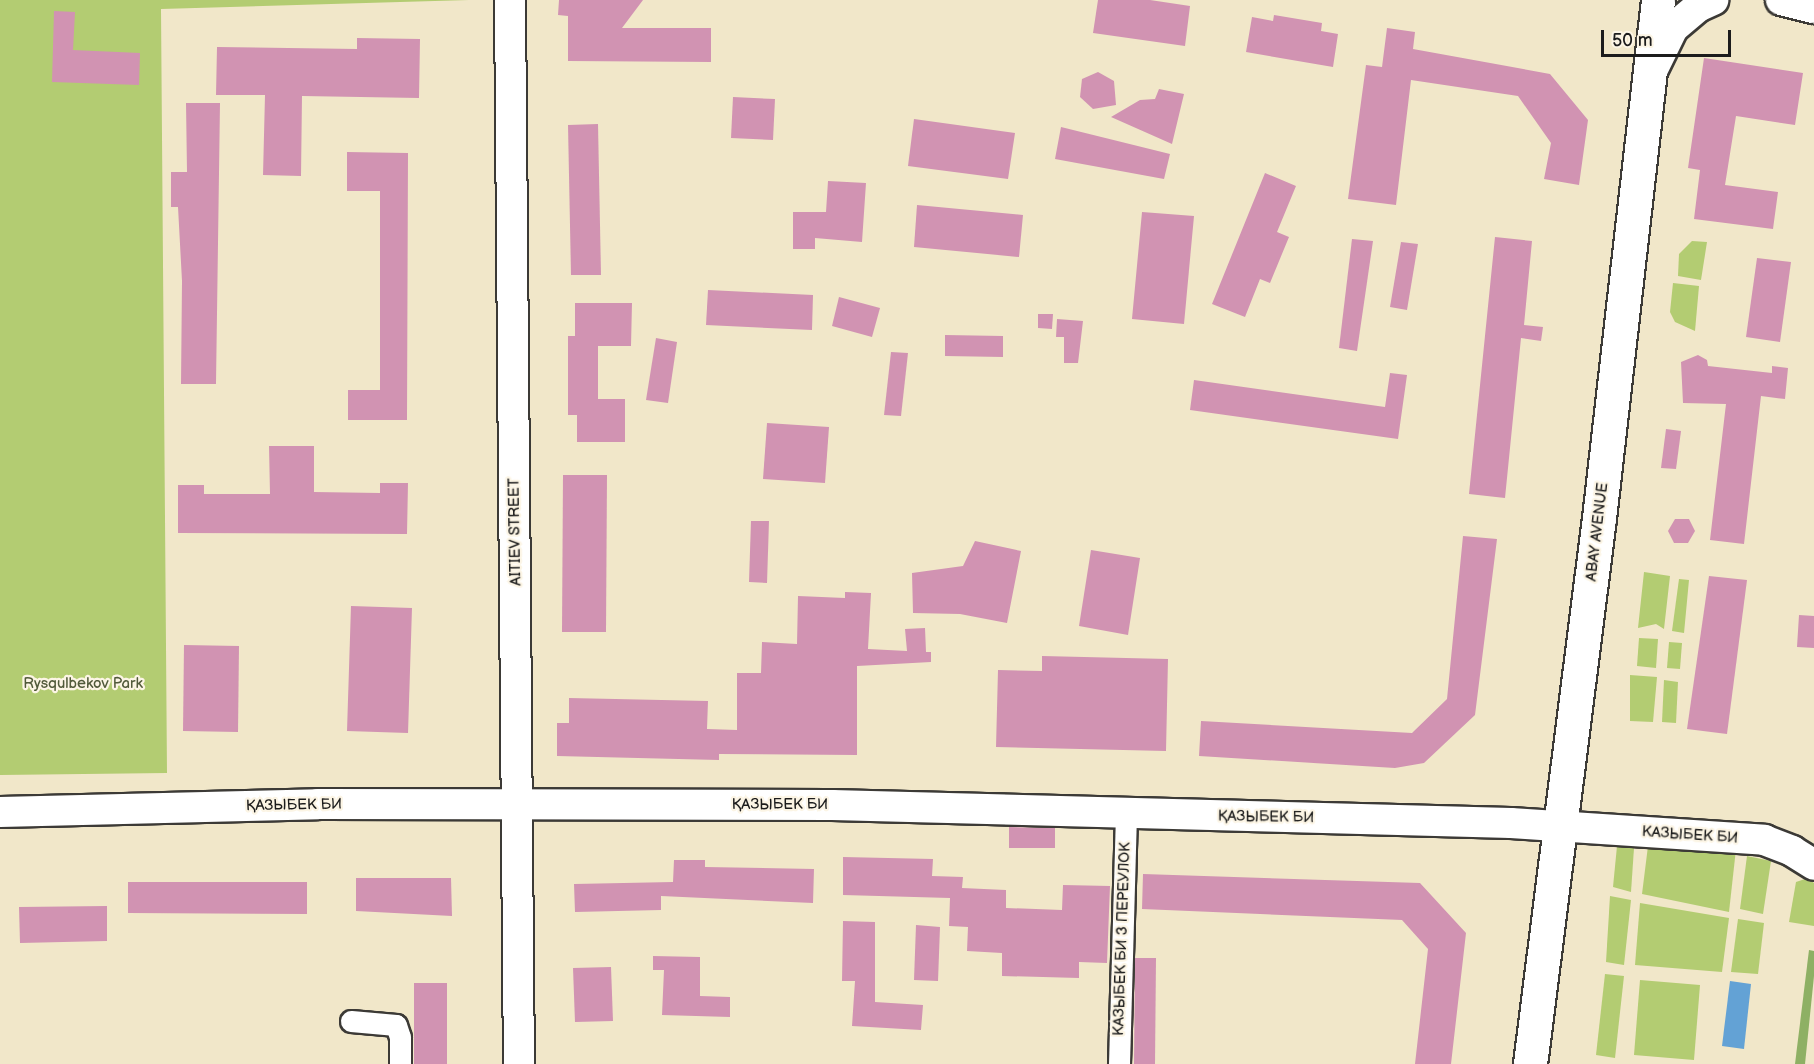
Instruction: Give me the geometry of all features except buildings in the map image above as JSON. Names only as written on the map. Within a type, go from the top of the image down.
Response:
[{"type":"main road","name":"ABAY AVENUE","points":[[1530,1064],[1621,340],[1646,93],[1658,0]]},
{"type":"street","name":"AITIEV STREET","points":[[510,0],[519,1064]]},
{"type":"street","points":[[1646,93],[1657,58],[1673,28],[1698,7],[1713,0]]},
{"type":"street","points":[[1782,0],[1814,8]]},
{"type":"street","name":"ҚАЗЫБЕК БИ","points":[[0,812],[518,803],[832,805],[1560,826]]},
{"type":"street","name":"КАЗЫБЕК БИ 3 ПЕРЕУЛОК","points":[[1119,1064],[1126,814]]},
{"type":"street","name":"КАЗЫБЕК БИ","points":[[1560,826],[1764,840],[1792,850],[1814,865]]},
{"type":"street","points":[[351,1021],[396,1025],[400,1037],[400,1064]]},
{"type":"green space","name":"Rysqulbekov Park","points":[[0,0],[469,0],[161,9],[167,773],[0,775]]},
{"type":"green space","points":[[1692,241],[1707,242],[1701,280],[1678,276],[1679,254]]},
{"type":"green space","points":[[1673,283],[1699,286],[1695,331],[1675,322],[1670,312]]},
{"type":"green space","points":[[1644,572],[1670,576],[1664,629],[1656,624],[1638,628]]},
{"type":"green space","points":[[1679,579],[1689,580],[1684,633],[1672,631]]},
{"type":"green space","points":[[1639,638],[1658,639],[1656,668],[1637,666]]},
{"type":"green space","points":[[1669,642],[1682,643],[1680,669],[1667,668]]},
{"type":"green space","points":[[1630,675],[1657,677],[1653,722],[1630,721]]},
{"type":"green space","points":[[1664,680],[1678,682],[1676,723],[1662,722]]},
{"type":"green space","points":[[1617,846],[1634,848],[1631,892],[1613,887]]},
{"type":"green space","points":[[1648,846],[1736,849],[1729,912],[1642,894]]},
{"type":"green space","points":[[1747,856],[1771,861],[1763,914],[1740,909]]},
{"type":"green space","points":[[1808,878],[1814,883],[1814,926],[1789,922],[1796,882]]},
{"type":"green space","points":[[1610,896],[1631,900],[1624,965],[1606,962]]},
{"type":"green space","points":[[1640,903],[1729,918],[1722,972],[1635,965]]},
{"type":"green space","points":[[1738,919],[1764,923],[1758,974],[1731,972]]},
{"type":"green space","points":[[1809,950],[1814,951],[1814,976],[1805,1064],[1795,1064]]},
{"type":"green space","points":[[1605,974],[1624,976],[1615,1058],[1596,1055]]},
{"type":"green space","points":[[1640,980],[1700,985],[1694,1060],[1634,1055]]},
{"type":"water","points":[[1730,981],[1751,984],[1744,1049],[1722,1046]]}]
